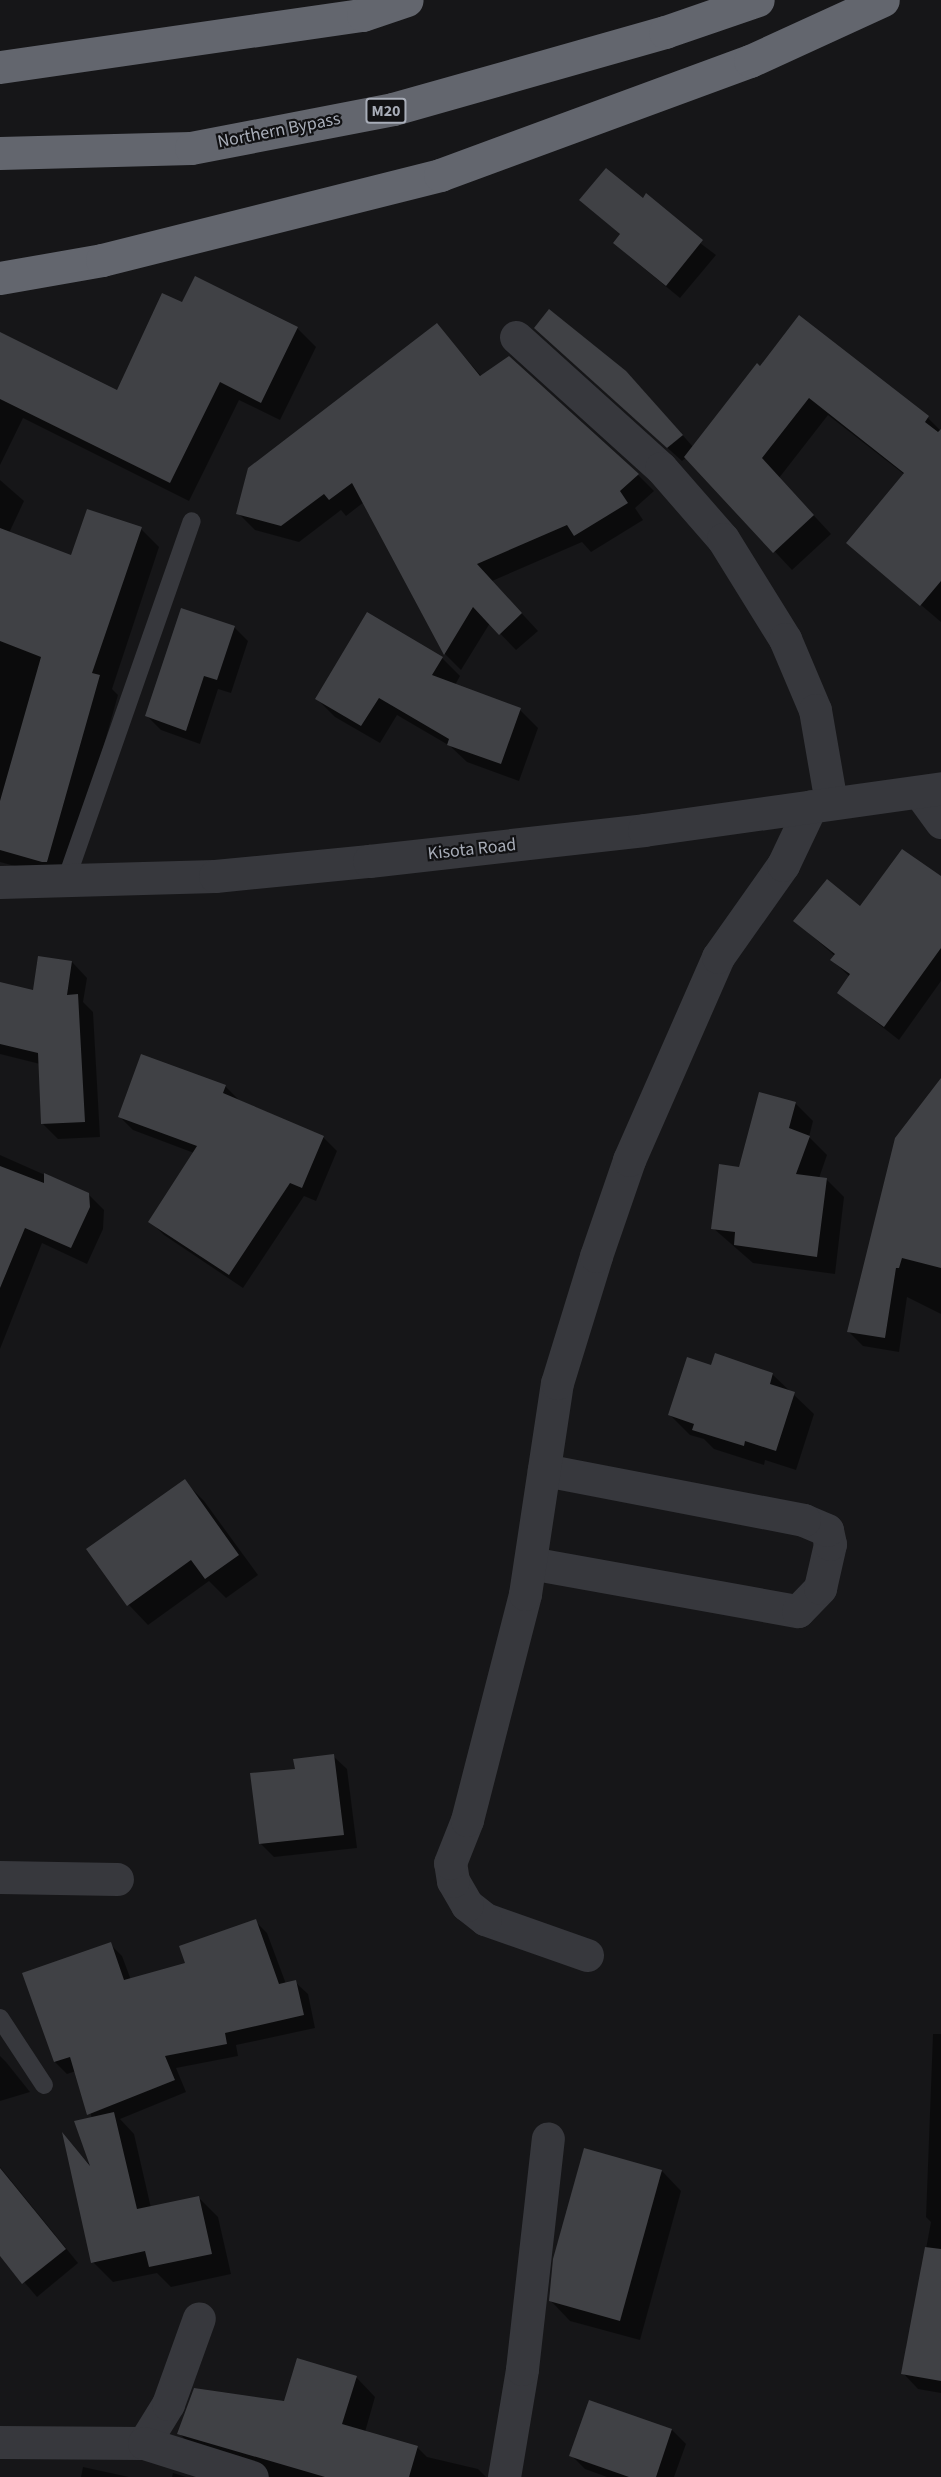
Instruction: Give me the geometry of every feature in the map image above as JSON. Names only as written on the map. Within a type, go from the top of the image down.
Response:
[{"type":"highway","points":[[0,67],[363,15],[407,0]]},
{"type":"highway","name":"Northern Bypass","points":[[0,153],[191,148],[393,110],[665,32],[758,0]]},
{"type":"highway","points":[[0,278],[102,260],[440,175],[750,61],[883,0]]},
{"type":"street","points":[[516,337],[661,468],[723,540],[785,639],[815,710],[821,805],[783,865],[718,957],[678,1039],[629,1160],[557,1383],[530,1563],[467,1820],[450,1863],[467,1905],[485,1919],[587,1955]]},
{"type":"street","points":[[930,790],[941,822]]},
{"type":"street","name":"Kisota Road","points":[[0,882],[215,876],[357,862],[644,830],[930,790]]},
{"type":"street","points":[[530,1563],[798,1611],[820,1588],[830,1544],[827,1530],[804,1520],[544,1470]]},
{"type":"street","points":[[0,1877],[117,1879]]},
{"type":"street","points":[[504,2477],[522,2369],[548,2138]]},
{"type":"street","points":[[144,2443],[168,2404],[199,2318]]},
{"type":"street","points":[[0,2442],[144,2443],[252,2477]]},
{"type":"lane","points":[[66,880],[192,521]]},
{"type":"lane","points":[[0,2018],[44,2085]]},
{"type":"building","points":[[606,168],[643,198],[646,193],[703,240],[666,286],[613,243],[620,234],[579,200]]},
{"type":"building","points":[[195,276],[298,327],[261,403],[220,382],[170,483],[0,399],[0,332],[117,390],[162,293],[182,302]]},
{"type":"building","points":[[549,309],[626,371],[683,435],[667,448],[534,328]]},
{"type":"building","points":[[799,315],[929,416],[925,422],[938,432],[941,429],[941,581],[920,606],[846,543],[904,473],[809,398],[762,458],[814,515],[773,553],[684,457],[757,363],[760,366]]},
{"type":"building","points":[[437,323],[480,376],[509,356],[639,474],[620,491],[628,503],[574,536],[567,525],[477,564],[522,613],[499,635],[473,607],[444,655],[352,483],[329,500],[324,494],[281,526],[236,514],[248,468]]},
{"type":"building","points":[[87,509],[142,527],[92,673],[100,675],[47,862],[42,862],[0,850],[0,801],[41,657],[0,641],[0,528],[71,555]]},
{"type":"building","points":[[181,608],[235,626],[217,680],[204,676],[186,731],[145,716]]},
{"type":"building","points":[[367,612],[443,657],[432,675],[521,708],[501,764],[447,745],[449,739],[379,698],[361,726],[315,699]]},
{"type":"building","points":[[902,849],[941,876],[941,948],[884,1027],[837,993],[850,974],[830,960],[835,954],[793,921],[827,879],[860,906]]},
{"type":"building","points":[[38,956],[72,961],[67,995],[78,994],[85,1122],[41,1124],[38,1053],[0,1044],[0,982],[33,990]]},
{"type":"building","points":[[141,1054],[226,1085],[223,1093],[324,1136],[302,1188],[290,1183],[229,1275],[148,1222],[197,1146],[118,1117]]},
{"type":"building","points":[[941,1078],[941,1268],[902,1258],[899,1268],[896,1268],[885,1338],[847,1332],[895,1138]]},
{"type":"building","points":[[759,1092],[796,1102],[789,1128],[810,1136],[796,1174],[827,1178],[817,1257],[734,1245],[735,1232],[711,1229],[719,1164],[739,1167]]},
{"type":"building","points":[[0,1166],[44,1183],[44,1173],[89,1193],[90,1207],[71,1248],[25,1228],[0,1288]]},
{"type":"building","points":[[715,1353],[773,1373],[770,1384],[795,1392],[776,1451],[745,1441],[744,1446],[692,1430],[694,1424],[668,1415],[687,1357],[711,1365]]},
{"type":"building","points":[[185,1479],[239,1555],[205,1579],[191,1560],[127,1606],[86,1549]]},
{"type":"building","points":[[334,1754],[344,1835],[259,1844],[250,1773],[295,1769],[293,1759]]},
{"type":"building","points":[[256,1919],[279,1984],[296,1980],[304,2015],[225,2033],[227,2044],[165,2056],[175,2080],[87,2115],[70,2057],[54,2062],[22,1973],[111,1942],[124,1980],[185,1963],[179,1946]]},
{"type":"building","points":[[114,2112],[137,2209],[199,2196],[212,2254],[149,2267],[145,2251],[91,2263],[62,2132],[90,2166],[74,2121]]},
{"type":"building","points":[[584,2148],[662,2170],[620,2321],[549,2301],[553,2259]]},
{"type":"building","points":[[0,2168],[66,2249],[22,2284],[0,2256]]},
{"type":"building","points":[[925,2247],[941,2249],[941,2381],[901,2374]]},
{"type":"building","points":[[297,2358],[357,2376],[342,2424],[418,2446],[409,2477],[325,2477],[177,2434],[194,2388],[284,2401]]},
{"type":"building","points":[[589,2400],[672,2429],[656,2477],[629,2477],[569,2456]]}]
